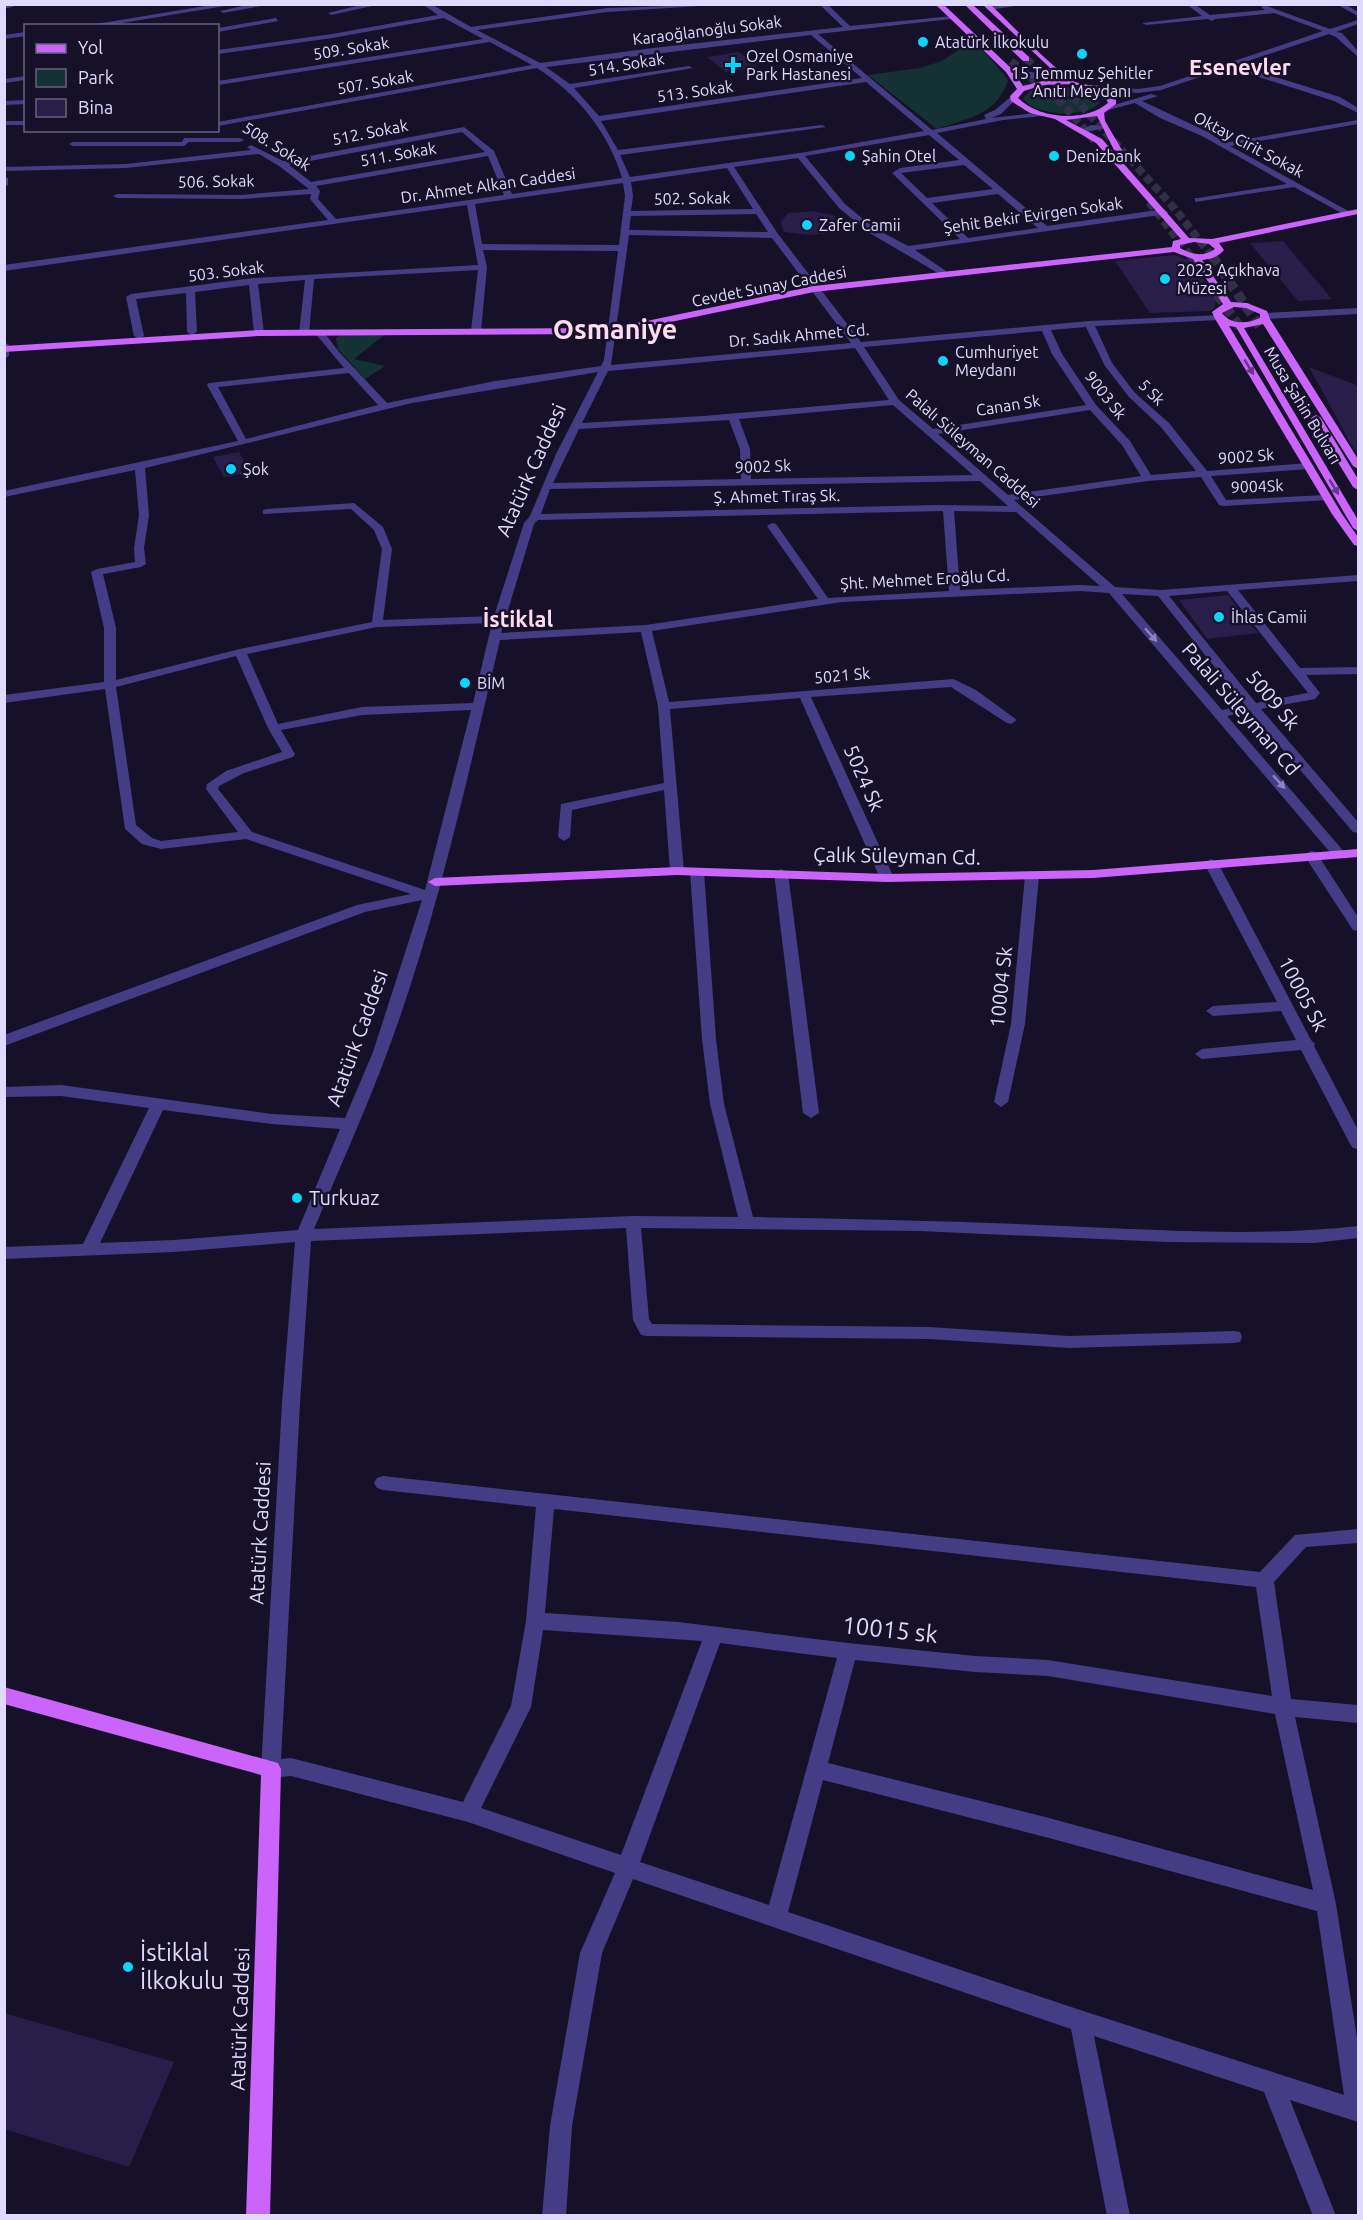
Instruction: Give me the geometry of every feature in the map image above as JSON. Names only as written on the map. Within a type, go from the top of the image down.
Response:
[{"type":"main road","points":[[938,4],[1009,71],[1021,89]]},
{"type":"main road","points":[[951,4],[1011,61]]},
{"type":"main road","points":[[967,4],[1026,59]]},
{"type":"main road","points":[[987,6],[1070,83]]},
{"type":"main road","points":[[1043,83],[1070,83],[1092,87],[1110,96],[1112,104],[1104,110],[1079,117],[1041,114],[1022,107],[1014,99],[1021,89],[1043,83]]},
{"type":"main road","points":[[1104,110],[1104,127],[1110,140],[1190,239]]},
{"type":"main road","points":[[1053,116],[1067,121],[1099,141],[1190,239]]},
{"type":"main road","points":[[1215,244],[1359,211]]},
{"type":"main road","points":[[1215,244],[1220,249],[1217,253],[1208,256],[1196,257],[1176,249],[1176,243],[1190,239],[1215,244],[1312,228],[1359,216]]},
{"type":"main road","name":"Cevdet Sunay Caddesi","points":[[259,333],[613,331],[814,289],[1176,249]]},
{"type":"main road","points":[[1208,256],[1239,304]]},
{"type":"main road","points":[[1196,257],[1228,305]]},
{"type":"main road","points":[[1357,462],[1255,308],[1239,304],[1228,305],[1218,310],[1219,317],[1326,498],[1345,528],[1359,543]]},
{"type":"main road","points":[[1219,317],[1228,322],[1243,325],[1263,321]]},
{"type":"main road","name":"Musa Şahin Bulvarı","points":[[1263,321],[1359,487]]},
{"type":"main road","points":[[5,350],[21,345],[242,328],[259,333]]},
{"type":"main road","name":"Musa Şahin Bulvarı","points":[[1240,328],[1359,528]]},
{"type":"main road","points":[[5,350],[259,333]]},
{"type":"main road","name":"Çalık Süleyman Cd.","points":[[435,882],[677,871],[887,878],[1032,876],[1093,874],[1359,853]]},
{"type":"main road","points":[[4,1695],[271,1769]]},
{"type":"main road","name":"Atatürk Caddesi","points":[[258,2216],[271,1769]]},
{"type":"street","points":[[4,7],[20,4]]},
{"type":"street","points":[[100,24],[234,4]]},
{"type":"street","points":[[141,24],[269,4]]},
{"type":"street","points":[[332,13],[378,4]]},
{"type":"street","points":[[470,29],[607,10],[727,4]]},
{"type":"street","points":[[822,4],[848,28]]},
{"type":"street","points":[[987,6],[1025,4]]},
{"type":"street","points":[[1189,4],[1212,18]]},
{"type":"street","points":[[1257,4],[1339,35],[1359,55]]},
{"type":"street","points":[[1339,4],[1359,14]]},
{"type":"street","name":"Atatürk Caddesi","points":[[271,1769],[291,1403],[304,1234],[380,1052],[428,896],[435,882],[499,619],[529,523],[535,517],[546,486],[605,368],[613,331],[626,214],[628,180],[616,153],[590,109],[567,87],[537,66],[470,29],[446,10],[427,6]]},
{"type":"street","points":[[219,52],[446,10]]},
{"type":"street","points":[[1146,23],[1273,11]]},
{"type":"street","name":"Karaoğlanoğlu Sokak","points":[[537,66],[618,54],[951,17]]},
{"type":"street","points":[[219,30],[276,20]]},
{"type":"street","points":[[1092,87],[1138,91],[1161,88],[1359,22]]},
{"type":"street","points":[[236,27],[242,34]]},
{"type":"street","points":[[1104,110],[1243,69],[1359,29]]},
{"type":"street","points":[[812,32],[1044,228]]},
{"type":"street","points":[[4,37],[24,34]]},
{"type":"street","points":[[4,43],[24,40]]},
{"type":"street","name":"509. Sokak","points":[[219,83],[489,40]]},
{"type":"street","points":[[248,41],[254,47]]},
{"type":"street","points":[[618,54],[626,62]]},
{"type":"street","name":"507. Sokak","points":[[219,125],[537,66]]},
{"type":"street","name":"514. Sokak","points":[[567,87],[689,68]]},
{"type":"street","points":[[633,69],[640,76]]},
{"type":"street","points":[[1009,71],[1040,76],[1048,75],[1055,69]]},
{"type":"street","points":[[1243,69],[1338,99],[1359,111]]},
{"type":"street","points":[[4,81],[24,78]]},
{"type":"street","name":"513. Sokak","points":[[596,119],[868,79]]},
{"type":"street","points":[[974,123],[998,112],[1014,96]]},
{"type":"street","name":"Oktay Cirit Sokak","points":[[1137,101],[1224,145],[1348,213]]},
{"type":"street","points":[[4,103],[24,102]]},
{"type":"street","points":[[974,123],[1041,114]]},
{"type":"street","points":[[1224,145],[1359,122]]},
{"type":"street","points":[[4,123],[24,123]]},
{"type":"street","name":"Dr. Ahmet Alkan Caddesi","points":[[4,268],[800,155],[974,123]]},
{"type":"street","name":"508. Sokak","points":[[219,126],[282,164],[313,188],[314,199],[334,222]]},
{"type":"street","points":[[616,153],[822,127]]},
{"type":"street","points":[[1083,131],[1091,127],[1104,127]]},
{"type":"street","name":"512. Sokak","points":[[282,164],[464,129],[491,153]]},
{"type":"street","points":[[73,144],[160,145],[184,144],[187,140],[240,140]]},
{"type":"street","points":[[4,169],[126,166],[259,152]]},
{"type":"street","points":[[491,153],[509,196]]},
{"type":"street","name":"511. Sokak","points":[[313,188],[491,153]]},
{"type":"street","points":[[800,155],[842,206],[871,230],[907,249],[943,273]]},
{"type":"street","points":[[966,162],[897,172],[897,175],[966,240]]},
{"type":"street","name":"Palalı Süleyman Caddesi","points":[[729,165],[774,235],[858,345],[895,402],[1113,591]]},
{"type":"street","points":[[4,185],[5,178]]},
{"type":"street","points":[[1198,200],[1293,184]]},
{"type":"street","name":"506. Sokak","points":[[117,196],[240,197],[313,188]]},
{"type":"street","points":[[926,201],[999,191]]},
{"type":"street","points":[[471,202],[471,214],[483,267],[476,331]]},
{"type":"street","name":"502. Sokak","points":[[626,214],[758,212]]},
{"type":"street","name":"Şehit Bekir Evirgen Sokak","points":[[907,249],[1164,212]]},
{"type":"street","points":[[623,232],[774,235]]},
{"type":"street","points":[[480,247],[621,248]]},
{"type":"street","name":"503. Sokak","points":[[139,336],[131,297],[253,281],[483,267]]},
{"type":"street","points":[[304,333],[310,277]]},
{"type":"street","points":[[253,281],[259,333]]},
{"type":"street","points":[[190,291],[192,332]]},
{"type":"street","points":[[1263,321],[1359,311]]},
{"type":"street","name":"Dr. Sadık Ahmet Cd.","points":[[4,494],[140,467],[385,406],[487,385],[605,368],[1089,324],[1219,317]]},
{"type":"street","name":"5 Sk","points":[[1089,324],[1108,364],[1132,395],[1165,425],[1204,474]]},
{"type":"street","name":"9003 Sk","points":[[1045,328],[1057,354],[1092,407],[1126,443],[1148,478]]},
{"type":"street","points":[[320,333],[385,406]]},
{"type":"street","points":[[4,345],[4,356]]},
{"type":"street","points":[[243,442],[212,385],[352,370]]},
{"type":"street","points":[[575,426],[733,417],[895,402]]},
{"type":"street","name":"Canan Sk","points":[[929,433],[1092,407]]},
{"type":"street","points":[[733,417],[745,449],[746,481]]},
{"type":"street","name":"9002 Sk","points":[[1007,498],[1148,478],[1309,466]]},
{"type":"street","points":[[140,467],[144,515],[139,548],[141,564],[97,572],[110,628],[110,685],[130,826],[147,841],[161,846],[247,835],[428,896]]},
{"type":"street","name":"9004Sk","points":[[1204,474],[1223,503],[1326,498]]},
{"type":"street","name":"9002 Sk","points":[[546,486],[981,478]]},
{"type":"street","points":[[267,512],[354,506],[379,529],[387,549],[377,624]]},
{"type":"street","points":[[948,508],[955,594]]},
{"type":"street","name":"Ş. Ahmet Tıraş Sk.","points":[[535,517],[1019,508]]},
{"type":"street","points":[[772,526],[824,600]]},
{"type":"street","name":"Şht. Mehmet Eroğlu Cd.","points":[[495,637],[646,628],[824,600],[1080,588],[1161,594],[1359,578]]},
{"type":"street","points":[[1219,714],[1311,696],[1314,693],[1230,588]]},
{"type":"street","name":"Palali Süleyman Cd","points":[[1113,591],[1339,854]]},
{"type":"street","name":"5009 Sk","points":[[1161,594],[1253,707],[1359,829]]},
{"type":"street","points":[[4,699],[110,685],[240,652],[377,624],[499,619]]},
{"type":"street","points":[[646,628],[664,706],[677,871]]},
{"type":"street","points":[[240,652],[274,728],[289,754],[268,763],[223,776],[213,784],[212,789],[247,835]]},
{"type":"street","points":[[1298,672],[1359,670]]},
{"type":"street","name":"5021 Sk","points":[[664,706],[953,683],[1011,720]]},
{"type":"street","name":"5024 Sk","points":[[804,694],[887,878]]},
{"type":"street","points":[[274,728],[362,711],[478,706]]},
{"type":"street","points":[[564,837],[566,807],[670,785]]},
{"type":"street","points":[[1311,855],[1359,927]]},
{"type":"street","name":"10005 Sk","points":[[1211,863],[1359,1144]]},
{"type":"street","points":[[697,872],[709,1039],[717,1104],[747,1223]]},
{"type":"street","points":[[781,873],[811,1113]]},
{"type":"street","name":"10004 Sk","points":[[1001,1102],[1018,1024],[1032,876]]},
{"type":"street","points":[[4,1041],[362,908],[428,896]]},
{"type":"street","points":[[1213,1011],[1286,1005]]},
{"type":"street","points":[[1202,1054],[1308,1044]]},
{"type":"street","points":[[4,1092],[33,1090],[272,1119],[351,1124]]},
{"type":"street","points":[[89,1249],[158,1104]]},
{"type":"street","points":[[633,1222],[641,1320],[647,1330],[928,1333],[1080,1342],[1234,1337]]},
{"type":"street","points":[[4,1253],[174,1246],[304,1234],[633,1222],[962,1227],[1167,1236],[1314,1237],[1359,1232]]},
{"type":"street","points":[[383,1483],[1264,1580]]},
{"type":"street","points":[[468,1813],[521,1707],[535,1621],[546,1501]]},
{"type":"street","points":[[1264,1580],[1301,1540],[1359,1536]]},
{"type":"street","points":[[271,1769],[291,1767],[468,1813],[1080,2021],[1358,2111],[1326,1904],[1283,1707],[1264,1580]]},
{"type":"street","name":"10015 sk","points":[[535,1621],[678,1630],[848,1651],[975,1664],[1048,1668],[1283,1707],[1359,1714]]},
{"type":"street","points":[[554,2216],[561,2126],[591,1953],[627,1868],[714,1635]]},
{"type":"street","points":[[776,1917],[848,1651]]},
{"type":"street","points":[[817,1769],[1049,1828],[1326,1904]]},
{"type":"street","points":[[1080,2021],[1119,2216]]},
{"type":"street","points":[[1272,2084],[1325,2216]]},
{"type":"green space","points":[[972,41],[1008,80],[997,101],[989,108],[960,122],[937,129],[868,75],[920,68],[942,61]]},
{"type":"green space","points":[[1063,86],[1094,94],[1100,102],[1084,111],[1060,113],[1037,109],[1023,98],[1031,90]]},
{"type":"green space","points":[[343,334],[384,335],[354,359],[385,366],[365,379],[338,349],[336,338]]},
{"type":"building","name":"Ozel Osmaniye Park Hastanesi","points":[[739,52],[758,67],[726,72],[707,57]]},
{"type":"building","name":"Zafer Camii","points":[[813,211],[835,216],[832,233],[809,235],[784,232],[781,222],[788,213]]},
{"type":"building","points":[[1283,241],[1332,299],[1298,301],[1250,243]]},
{"type":"building","name":"2023 Açıkhava Müzesi","points":[[1174,255],[1191,261],[1216,298],[1215,307],[1210,311],[1150,313],[1115,261]]},
{"type":"building","points":[[1309,367],[1359,386],[1359,456],[1351,444]]},
{"type":"building","name":"Şok","points":[[239,452],[248,468],[240,469],[242,474],[224,477],[213,457]]},
{"type":"building","name":"İhlas Camii","points":[[1228,595],[1258,633],[1207,639],[1179,600]]},
{"type":"building","points":[[4,2013],[174,2062],[129,2167],[4,2129]]},
{"type":"tunnel","points":[[1026,59],[1079,103],[1175,209],[1213,258]]},
{"type":"tunnel","points":[[1011,61],[1063,104],[1097,144]]},
{"type":"tunnel","points":[[1149,202],[1192,258]]},
{"type":"tunnel","points":[[1191,256],[1198,266]]},
{"type":"tunnel","points":[[1212,256],[1260,327]]},
{"type":"tunnel","points":[[1217,294],[1240,328]]},
{"type":"place","name":"Atatürk İlkokulu","points":[[923,42]]},
{"type":"place","name":"15 Temmuz Şehitler Anıtı Meydanı","points":[[1082,54]]},
{"type":"place","name":"Ozel Osmaniye Park Hastanesi","points":[[733,65]]},
{"type":"place","name":"Şahin Otel","points":[[850,156]]},
{"type":"place","name":"Denizbank","points":[[1054,156]]},
{"type":"place","name":"Zafer Camii","points":[[807,225]]},
{"type":"place","name":"2023 Açıkhava Müzesi","points":[[1165,279]]},
{"type":"place","name":"Cumhuriyet Meydanı","points":[[943,361]]},
{"type":"place","name":"Şok","points":[[231,469]]},
{"type":"place","name":"İhlas Camii","points":[[1219,617]]},
{"type":"place","name":"BİM","points":[[465,683]]},
{"type":"place","name":"Turkuaz","points":[[297,1198]]},
{"type":"place","name":"İstiklal İlkokulu","points":[[128,1967]]},
{"type":"district","name":"Esenevler","points":[[1240,67]]},
{"type":"district","name":"Osmaniye","points":[[615,330]]},
{"type":"district","name":"İstiklal","points":[[518,619]]}]
